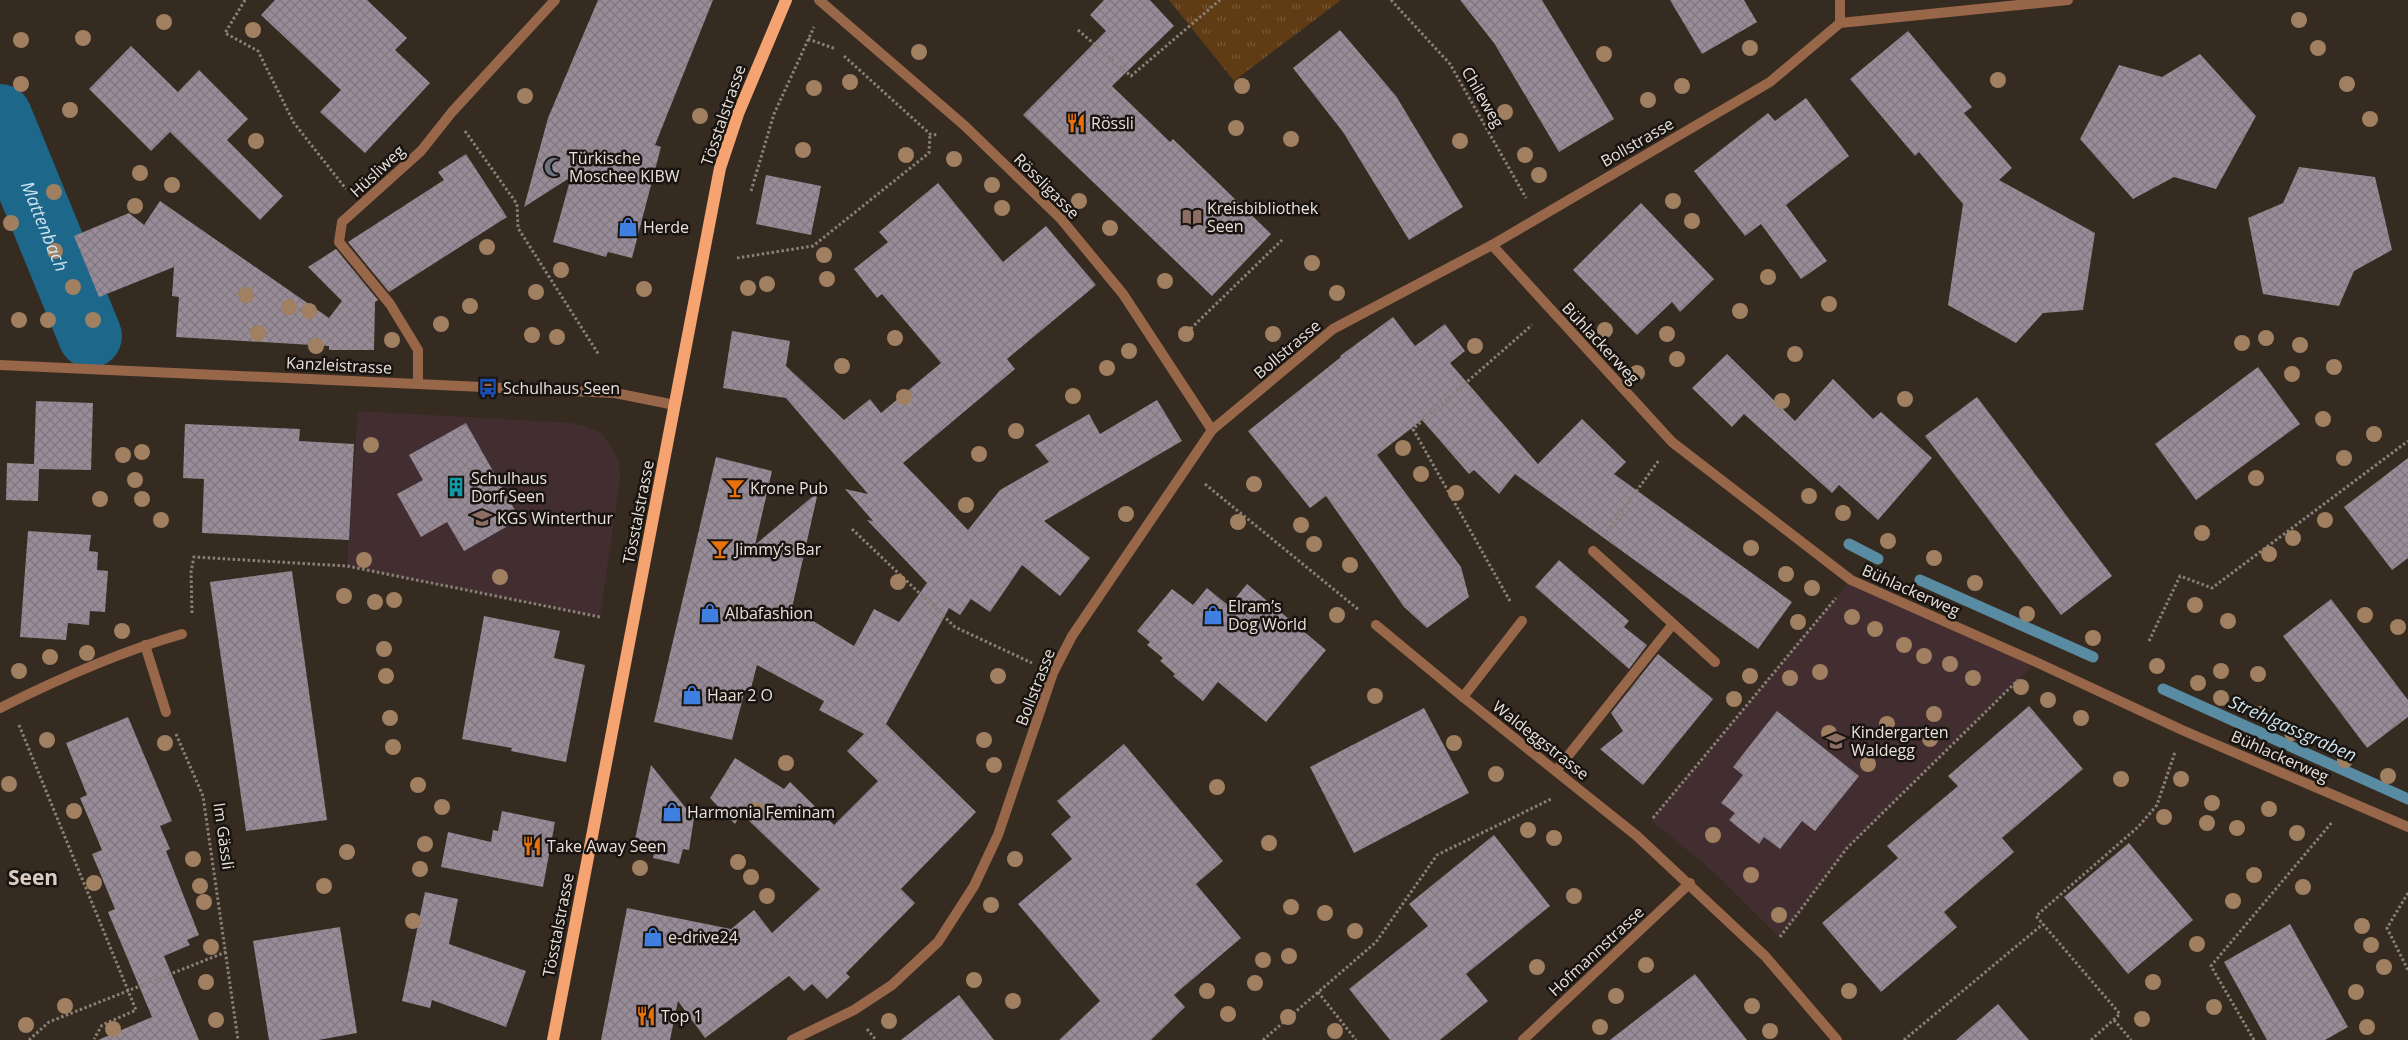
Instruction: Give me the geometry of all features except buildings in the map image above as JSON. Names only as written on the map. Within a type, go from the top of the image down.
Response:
[{"type":"main road","name":"Tösstalstrasse","points":[[553,1040],[720,168],[738,114],[786,0]]},
{"type":"street","name":"Hüsliweg","points":[[418,384],[418,350],[390,304],[338,242],[342,222],[421,151],[452,112],[555,0]]},
{"type":"street","name":"Rössligasse","points":[[819,0],[965,126],[1061,219],[1123,294],[1212,430]]},
{"type":"street","points":[[1840,0],[1840,23],[2068,0]]},
{"type":"street","name":"Bollstrasse","points":[[792,1040],[854,1010],[892,985],[938,942],[974,886],[998,835],[1053,673],[1072,636],[1212,430],[1333,330],[1492,245],[1770,82],[1840,23]]},
{"type":"street","name":"Bühlackerweg","points":[[1492,245],[1672,442],[1851,580],[2036,662],[2182,730],[2408,827]]},
{"type":"street","name":"Kanzleistrasse","points":[[0,365],[615,393],[675,405]]},
{"type":"street","points":[[1593,550],[1714,662]]},
{"type":"street","points":[[1462,697],[1522,621]]},
{"type":"street","points":[[1556,771],[1673,624]]},
{"type":"street","name":"Waldeggstrasse","points":[[1376,625],[1462,697],[1637,836],[1690,883],[1765,956],[1837,1040]]},
{"type":"street","points":[[5,706],[43,687],[145,645],[182,634]]},
{"type":"street","points":[[145,645],[166,712]]},
{"type":"street","name":"Hofmannstrasse","points":[[1523,1040],[1690,883]]},
{"type":"path","points":[[245,0],[225,34],[258,51],[294,123],[360,207]]},
{"type":"path","points":[[1078,30],[1131,76],[1220,0]]},
{"type":"path","name":"Chileweg","points":[[1391,0],[1450,64],[1537,218]]},
{"type":"path","points":[[751,191],[774,114],[808,39]]},
{"type":"path","points":[[452,112],[517,204],[518,228],[599,355]]},
{"type":"path","points":[[737,258],[812,246],[930,153],[930,134]]},
{"type":"path","points":[[1163,356],[1282,240]]},
{"type":"path","points":[[1522,621],[1413,430],[1550,310]]},
{"type":"path","points":[[2149,641],[2180,576],[2212,588],[2408,441]]},
{"type":"path","points":[[1593,550],[1672,442]]},
{"type":"path","points":[[1207,486],[1376,625]]},
{"type":"path","points":[[852,529],[955,627],[1053,673]]},
{"type":"path","points":[[182,634],[192,620],[191,572],[194,557],[346,566],[600,617]]},
{"type":"path","points":[[1651,820],[1851,580]]},
{"type":"path","points":[[1779,937],[1847,848],[2036,662]]},
{"type":"path","points":[[5,706],[136,1010],[102,1025],[94,1039]]},
{"type":"path","name":"Im Gässli","points":[[166,712],[203,796],[238,1040]]},
{"type":"path","points":[[2091,1040],[2120,1014],[2036,916],[2138,827],[2157,805],[2182,730]]},
{"type":"path","points":[[1263,1040],[1376,942],[1437,855],[1551,799]]},
{"type":"path","points":[[2254,1040],[2211,966],[2349,803]]},
{"type":"path","points":[[2408,893],[2387,928],[2408,970]]},
{"type":"path","points":[[1904,1040],[2043,924]]},
{"type":"path","points":[[29,1040],[49,1022],[226,952]]},
{"type":"path","points":[[1318,992],[1356,1040]]},
{"type":"path","points":[[2114,1020],[2130,1040]]},
{"type":"shaded area","name":"KGS Winterthur","points":[[358,411],[571,423],[585,426],[601,433],[612,447],[619,462],[620,479],[600,617],[347,566]]},
{"type":"shaded area","name":"Kindergarten Waldegg","points":[[1851,580],[2036,662],[1847,848],[1779,937],[1709,868],[1651,820]]},
{"type":"green space","points":[[1169,0],[1341,0],[1234,81]]},
{"type":"waterway","name":"Mattenbach","points":[[0,116],[90,336]]},
{"type":"waterway","name":"Strehlgassgraben","points":[[1849,544],[1878,559]]},
{"type":"waterway","name":"Strehlgassgraben","points":[[1920,580],[2093,657]]},
{"type":"waterway","name":"Strehlgassgraben","points":[[2163,689],[2408,799]]},
{"type":"place","name":"Rössli","points":[[1076,123]]},
{"type":"place","name":"Türkische Moschee KIBW","points":[[554,167]]},
{"type":"place","name":"Kreisbibliothek Seen","points":[[1192,217]]},
{"type":"place","name":"Herde","points":[[628,227]]},
{"type":"place","name":"Schulhaus Seen","points":[[488,388]]},
{"type":"place","name":"Schulhaus Dorf Seen","points":[[456,487]]},
{"type":"place","name":"Krone Pub","points":[[735,488]]},
{"type":"place","name":"KGS Winterthur","points":[[482,518]]},
{"type":"place","name":"Jimmy’s Bar","points":[[720,549]]},
{"type":"place","name":"Albafashion","points":[[710,613]]},
{"type":"place","name":"Elram’s Dog World","points":[[1213,615]]},
{"type":"place","name":"Haar 2 O","points":[[692,695]]},
{"type":"place","name":"Kindergarten Waldegg","points":[[1836,741]]},
{"type":"place","name":"Harmonia Feminam","points":[[672,812]]},
{"type":"place","name":"Take Away Seen","points":[[532,846]]},
{"type":"place","name":"e-drive24","points":[[653,937]]},
{"type":"place","name":"Top 1","points":[[646,1016]]},
{"type":"district","name":"Seen","points":[[33,877]]}]
